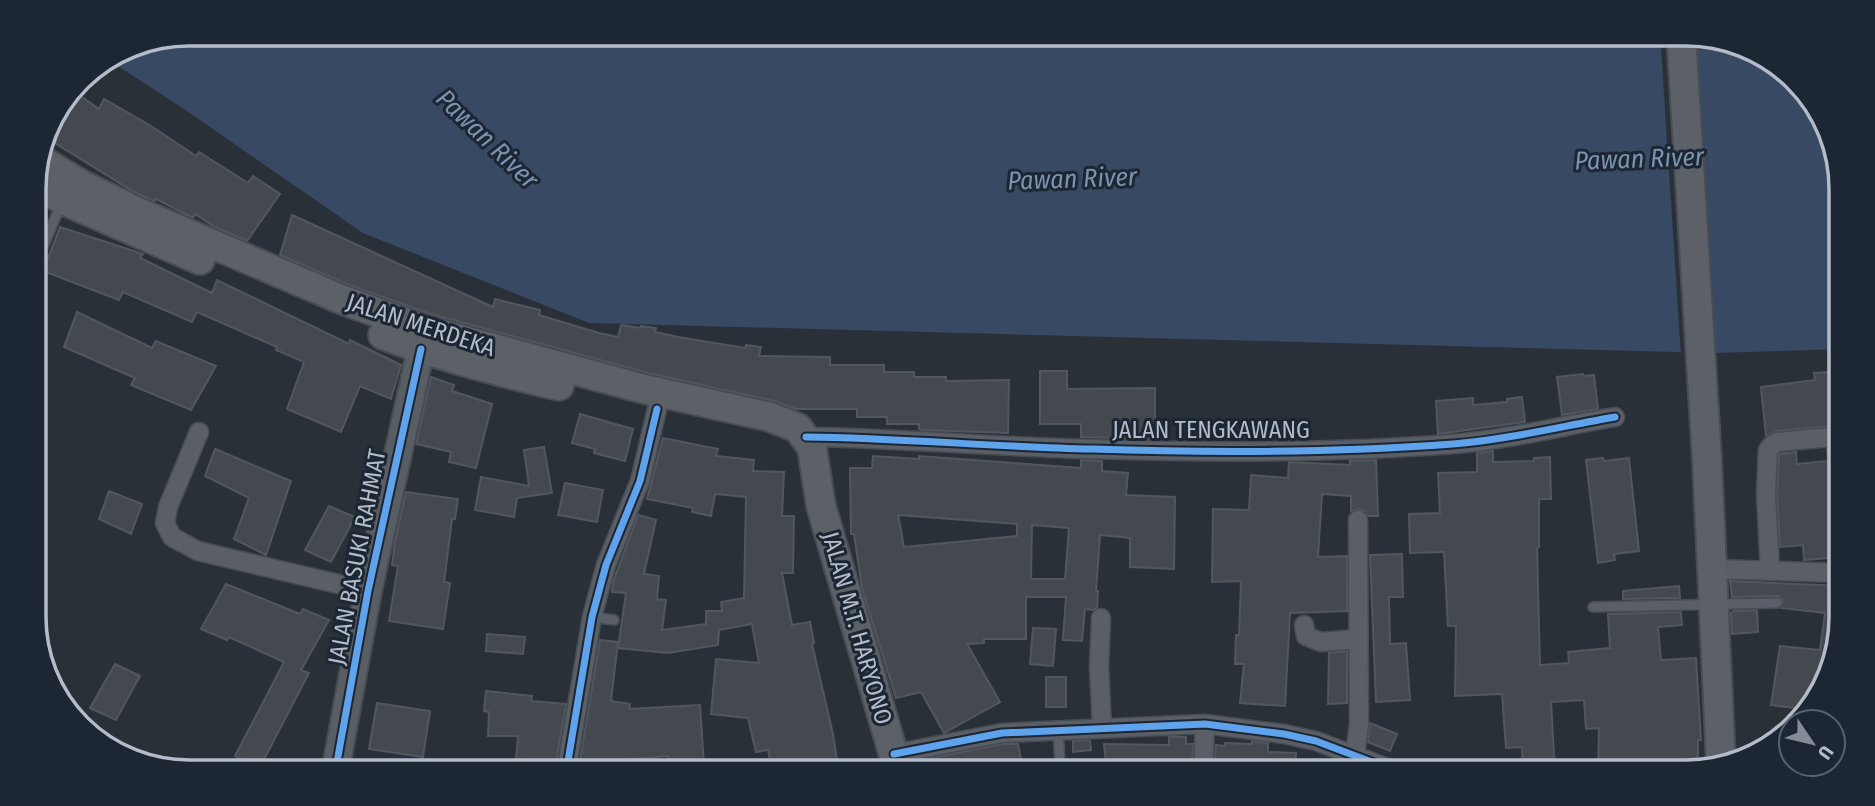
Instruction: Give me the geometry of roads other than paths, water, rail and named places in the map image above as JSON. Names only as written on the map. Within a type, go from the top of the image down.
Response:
[{"type":"main road","points":[[1682,46],[1713,569],[1721,756]]},
{"type":"main road","name":"JALAN MERDEKA","points":[[48,164],[224,259],[421,349],[492,371],[775,436],[788,443],[806,447]]},
{"type":"main road","name":"JALAN MERDEKA","points":[[46,190],[63,200],[423,329],[644,389],[783,421],[798,428],[806,447]]},
{"type":"main road","name":"JALAN M.T. HARYONO","points":[[806,447],[843,588],[895,760]]},
{"type":"street","name":"JALAN BASUKI RAHMAT","points":[[337,760],[368,591],[421,349]]},
{"type":"street","points":[[568,760],[592,617],[606,565],[640,481],[657,409]]},
{"type":"street","name":"JALAN TENGKAWANG","points":[[806,447],[856,437],[1090,449],[1219,452],[1338,449],[1455,444],[1615,417]]},
{"type":"street","points":[[199,432],[168,507],[165,523],[172,537],[198,551],[368,591]]},
{"type":"street","points":[[1770,571],[1766,494],[1768,450],[1778,442],[1829,437]]},
{"type":"street","points":[[1354,755],[1359,725],[1358,520]]},
{"type":"street","points":[[1713,569],[1829,573]]},
{"type":"street","points":[[1101,618],[1099,666],[1102,728]]},
{"type":"street","points":[[1304,625],[1306,636],[1317,642],[1358,639]]},
{"type":"street","points":[[907,760],[1002,733],[1205,724],[1316,741],[1367,760]]},
{"type":"street","points":[[1204,760],[1205,724]]},
{"type":"lane","points":[[46,240],[63,200]]},
{"type":"lane","points":[[1593,607],[1777,603]]},
{"type":"lane","points":[[592,617],[614,620]]},
{"type":"lane","points":[[1058,730],[1060,760]]},
{"type":"water","name":"Pawan River","points":[[188,46],[1714,48],[1741,56],[1774,75],[1800,101],[1819,134],[1825,151],[1829,188],[1829,349],[1714,353],[589,323],[363,233],[117,65],[134,56],[161,48]]}]
